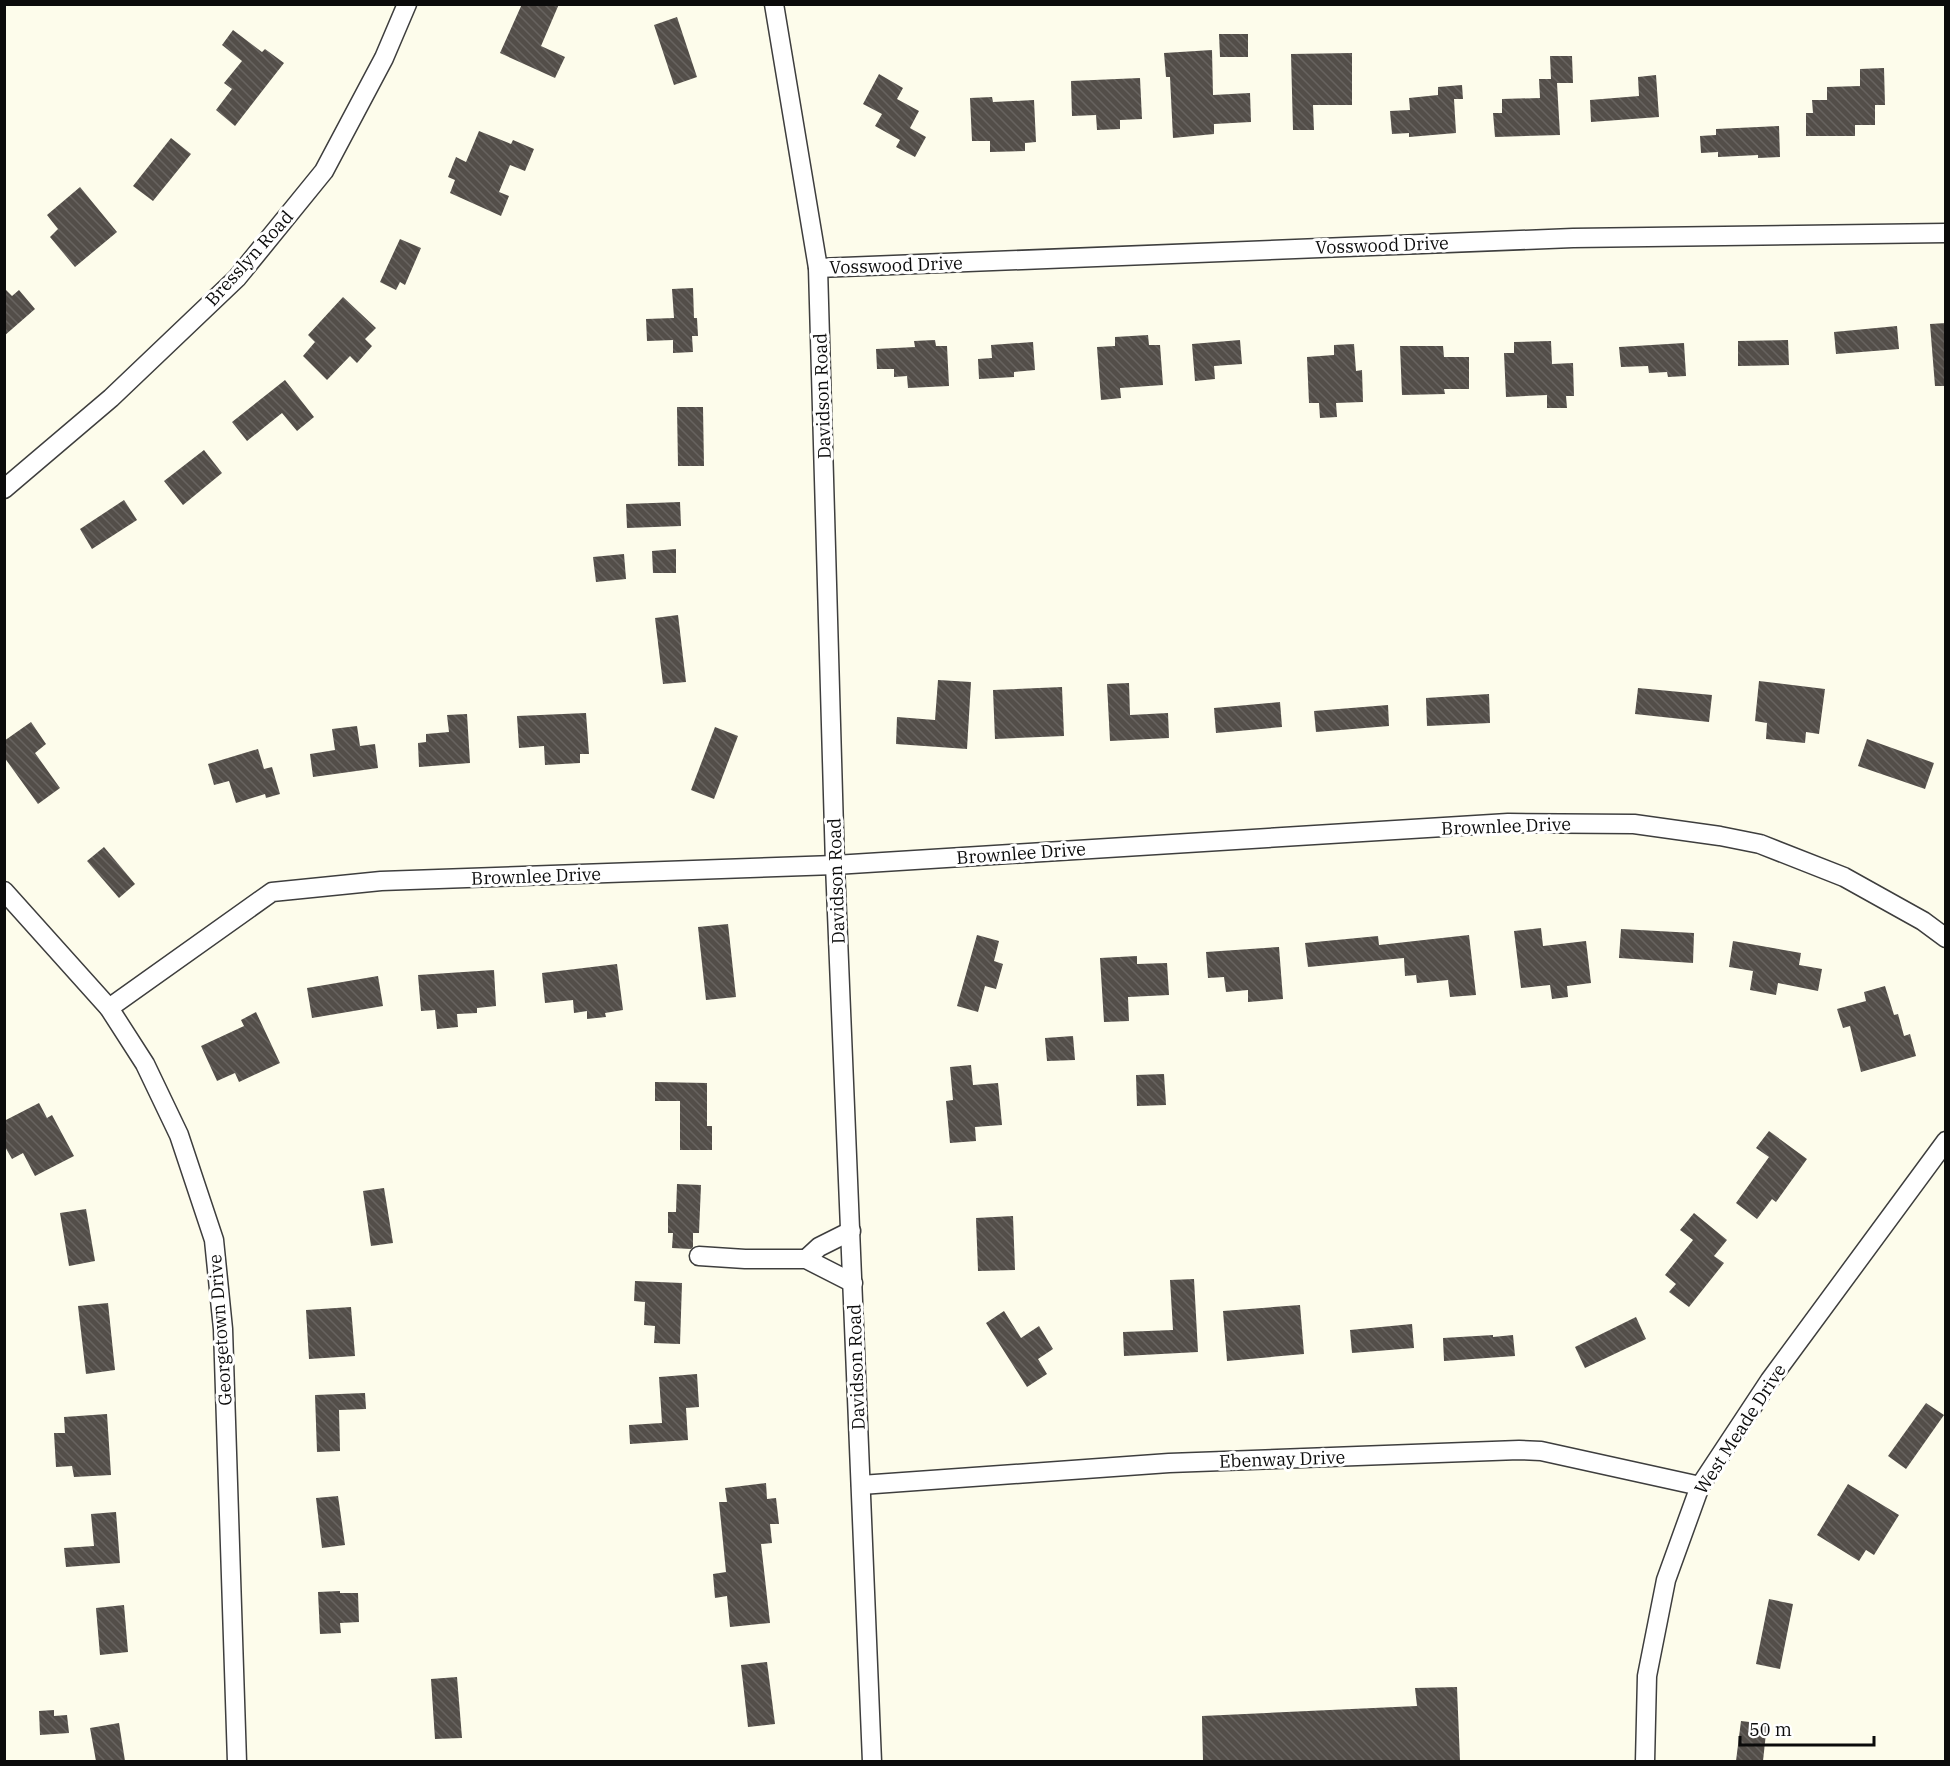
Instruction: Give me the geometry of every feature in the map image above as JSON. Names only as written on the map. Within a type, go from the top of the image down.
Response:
[{"type":"street","name":"Bresslyn Road","points":[[4,489],[111,398],[245,269],[324,171],[384,58],[407,4]]},
{"type":"street","name":"Davidson Road","points":[[774,4],[818,268],[835,865],[872,1761]]},
{"type":"street","name":"Vosswood Drive","points":[[818,268],[1573,237],[1946,233]]},
{"type":"street","name":"Brownlee Drive","points":[[109,1008],[272,892],[381,881],[835,865],[1499,823],[1634,824],[1760,844],[1844,877],[1923,921],[1946,938]]},
{"type":"street","name":"Georgetown Drive","points":[[4,891],[109,1008],[146,1064],[179,1135],[214,1240],[223,1329],[237,1761]]},
{"type":"street","name":"West Meade Drive","points":[[1645,1761],[1647,1676],[1666,1580],[1700,1486],[1770,1380],[1946,1141]]},
{"type":"street","points":[[806,1259],[819,1248],[851,1231]]},
{"type":"street","points":[[699,1256],[806,1259],[853,1283]]},
{"type":"street","name":"Ebenway Drive","points":[[861,1485],[1169,1463],[1519,1450],[1541,1451],[1700,1486]]},
{"type":"building","points":[[522,4],[559,4],[541,46],[565,57],[555,78],[500,53]]},
{"type":"building","points":[[677,17],[697,77],[674,85],[654,25]]},
{"type":"building","points":[[233,30],[262,52],[265,49],[284,63],[235,126],[216,110],[232,89],[224,83],[242,61],[222,45]]},
{"type":"building","points":[[1219,34],[1248,34],[1248,57],[1220,57]]},
{"type":"building","points":[[1212,50],[1213,95],[1250,93],[1251,122],[1214,124],[1214,134],[1173,138],[1170,77],[1166,77],[1164,53]]},
{"type":"building","points":[[1352,53],[1352,105],[1313,105],[1314,130],[1293,130],[1291,54]]},
{"type":"building","points":[[1550,56],[1572,56],[1573,83],[1557,83],[1560,135],[1495,137],[1493,113],[1502,113],[1502,99],[1540,98],[1539,79],[1551,79]]},
{"type":"building","points":[[1884,68],[1885,105],[1875,105],[1875,125],[1855,125],[1855,136],[1806,136],[1806,113],[1813,113],[1812,100],[1827,100],[1827,87],[1860,86],[1860,69]]},
{"type":"building","points":[[879,74],[903,88],[897,99],[919,111],[910,128],[926,137],[915,157],[896,147],[900,140],[875,126],[882,114],[863,104]]},
{"type":"building","points":[[1656,75],[1659,117],[1591,122],[1590,100],[1639,96],[1638,77]]},
{"type":"building","points":[[1140,78],[1142,119],[1120,120],[1120,129],[1097,130],[1096,115],[1072,116],[1071,81]]},
{"type":"building","points":[[1462,85],[1463,99],[1454,99],[1456,133],[1409,137],[1409,133],[1392,134],[1390,111],[1410,110],[1409,98],[1438,95],[1438,87]]},
{"type":"building","points":[[992,97],[993,102],[1034,100],[1036,142],[1025,143],[1025,151],[990,152],[990,141],[972,141],[970,98]]},
{"type":"building","points":[[1779,126],[1780,157],[1758,158],[1758,155],[1718,157],[1718,152],[1701,153],[1700,136],[1716,135],[1716,129]]},
{"type":"building","points":[[479,131],[511,144],[513,140],[534,149],[525,171],[510,165],[499,192],[509,196],[501,216],[450,193],[455,180],[448,177],[456,157],[466,162]]},
{"type":"building","points":[[171,138],[191,154],[153,201],[133,186]]},
{"type":"building","points":[[80,187],[117,232],[75,267],[50,237],[58,229],[47,215]]},
{"type":"building","points":[[400,239],[421,248],[405,285],[400,282],[396,290],[380,282]]},
{"type":"building","points":[[4,288],[12,296],[19,290],[35,309],[4,336]]},
{"type":"building","points":[[693,288],[694,318],[697,318],[698,336],[692,336],[693,352],[673,353],[673,340],[647,341],[646,319],[674,318],[672,289]]},
{"type":"building","points":[[343,297],[376,328],[365,339],[372,346],[357,363],[350,356],[327,380],[303,356],[315,342],[308,335]]},
{"type":"building","points":[[1946,323],[1946,386],[1935,386],[1930,324]]},
{"type":"building","points":[[1897,326],[1899,349],[1836,354],[1834,332]]},
{"type":"building","points":[[1148,335],[1149,345],[1160,345],[1163,385],[1120,388],[1121,398],[1101,400],[1097,347],[1115,346],[1115,337]]},
{"type":"building","points":[[935,340],[936,346],[947,346],[949,386],[908,388],[907,376],[894,377],[894,369],[877,369],[876,349],[915,347],[914,341]]},
{"type":"building","points":[[1240,340],[1242,364],[1214,366],[1215,379],[1195,381],[1192,344]]},
{"type":"building","points":[[1788,340],[1789,365],[1738,366],[1738,341]]},
{"type":"building","points":[[1551,341],[1552,364],[1573,363],[1574,396],[1566,396],[1567,408],[1547,408],[1547,395],[1506,397],[1504,353],[1514,353],[1514,342]]},
{"type":"building","points":[[1033,342],[1035,370],[1014,372],[1014,377],[979,379],[978,359],[992,358],[991,345]]},
{"type":"building","points":[[1684,343],[1686,376],[1668,377],[1667,372],[1649,373],[1648,366],[1621,367],[1619,347]]},
{"type":"building","points":[[1354,344],[1356,371],[1362,370],[1363,402],[1336,403],[1337,417],[1320,418],[1319,403],[1309,403],[1307,357],[1334,355],[1334,345]]},
{"type":"building","points":[[1400,346],[1443,346],[1444,357],[1469,357],[1469,389],[1444,389],[1445,394],[1402,395]]},
{"type":"building","points":[[285,380],[314,417],[297,431],[282,413],[247,441],[232,422]]},
{"type":"building","points":[[677,407],[703,407],[704,466],[678,466]]},
{"type":"building","points":[[204,450],[222,473],[183,505],[164,481]]},
{"type":"building","points":[[124,500],[137,520],[92,549],[80,529]]},
{"type":"building","points":[[680,502],[681,526],[627,528],[626,504]]},
{"type":"building","points":[[676,549],[676,573],[653,573],[652,551]]},
{"type":"building","points":[[624,554],[626,579],[596,582],[593,557]]},
{"type":"building","points":[[678,615],[686,682],[663,684],[655,618]]},
{"type":"building","points":[[938,680],[971,682],[967,749],[896,744],[897,717],[935,720]]},
{"type":"building","points":[[1759,681],[1825,689],[1819,734],[1806,732],[1805,743],[1766,739],[1767,723],[1755,721]]},
{"type":"building","points":[[1129,683],[1130,715],[1168,713],[1169,738],[1110,741],[1107,684]]},
{"type":"building","points":[[1062,687],[1064,736],[995,739],[993,690]]},
{"type":"building","points":[[1638,688],[1712,695],[1709,722],[1635,714]]},
{"type":"building","points":[[1489,694],[1490,723],[1427,726],[1426,698]]},
{"type":"building","points":[[1280,702],[1282,727],[1216,733],[1214,708]]},
{"type":"building","points":[[1388,705],[1389,726],[1316,732],[1314,711]]},
{"type":"building","points":[[586,713],[589,754],[580,754],[580,763],[545,765],[544,746],[519,748],[517,716]]},
{"type":"building","points":[[467,714],[470,763],[419,767],[418,743],[426,742],[426,734],[449,732],[447,715]]},
{"type":"building","points":[[31,722],[46,744],[35,753],[60,788],[38,804],[4,757],[4,741]]},
{"type":"building","points":[[357,726],[360,746],[375,744],[378,768],[313,777],[310,754],[335,750],[332,729]]},
{"type":"building","points":[[715,727],[738,736],[714,799],[691,790]]},
{"type":"building","points":[[1867,739],[1934,763],[1925,789],[1858,766]]},
{"type":"building","points":[[258,749],[264,769],[272,767],[280,794],[266,798],[265,794],[236,803],[229,781],[214,785],[208,764]]},
{"type":"building","points":[[104,847],[135,884],[119,898],[87,861]]},
{"type":"building","points":[[728,924],[736,997],[706,1000],[698,927]]},
{"type":"building","points":[[1541,928],[1543,946],[1586,941],[1591,983],[1567,986],[1568,997],[1552,999],[1550,985],[1521,988],[1514,931]]},
{"type":"building","points":[[1621,929],[1694,933],[1693,963],[1619,958]]},
{"type":"building","points":[[977,935],[999,941],[994,961],[1003,964],[996,989],[985,986],[978,1012],[957,1006]]},
{"type":"building","points":[[1469,935],[1476,995],[1450,997],[1448,980],[1417,983],[1416,975],[1405,976],[1404,958],[1308,967],[1305,943],[1378,936],[1379,945]]},
{"type":"building","points":[[1733,941],[1801,953],[1799,965],[1822,969],[1818,991],[1778,983],[1776,995],[1750,990],[1753,971],[1729,967]]},
{"type":"building","points":[[1279,947],[1283,999],[1248,1002],[1248,990],[1226,992],[1224,977],[1208,978],[1206,952]]},
{"type":"building","points":[[1137,956],[1137,964],[1167,963],[1169,995],[1128,997],[1129,1021],[1104,1022],[1100,958]]},
{"type":"building","points":[[617,964],[623,1010],[605,1013],[606,1017],[587,1019],[587,1011],[574,1013],[573,1000],[545,1003],[542,973]]},
{"type":"building","points":[[494,970],[496,1006],[477,1008],[477,1013],[457,1014],[458,1027],[437,1029],[435,1010],[421,1011],[418,975]]},
{"type":"building","points":[[378,976],[383,1006],[312,1018],[307,988]]},
{"type":"building","points":[[1885,986],[1894,1015],[1898,1014],[1904,1036],[1910,1034],[1916,1056],[1861,1072],[1850,1026],[1843,1028],[1837,1009],[1866,1001],[1864,992]]},
{"type":"building","points":[[256,1012],[280,1063],[239,1082],[235,1073],[217,1081],[201,1046],[244,1026],[241,1020]]},
{"type":"building","points":[[1073,1036],[1075,1060],[1047,1061],[1045,1038]]},
{"type":"building","points":[[971,1065],[973,1085],[998,1083],[1002,1125],[975,1127],[976,1141],[950,1143],[946,1101],[953,1100],[950,1067]]},
{"type":"building","points":[[1164,1074],[1166,1105],[1137,1106],[1136,1075]]},
{"type":"building","points":[[655,1082],[707,1083],[707,1126],[712,1126],[712,1150],[680,1150],[680,1101],[655,1101]]},
{"type":"building","points":[[39,1103],[47,1118],[52,1115],[74,1156],[35,1176],[23,1153],[12,1159],[4,1145],[4,1121]]},
{"type":"building","points":[[1769,1131],[1807,1159],[1776,1202],[1772,1199],[1757,1219],[1736,1203],[1769,1157],[1756,1148]]},
{"type":"building","points":[[677,1184],[701,1185],[699,1233],[693,1233],[691,1249],[672,1248],[673,1233],[668,1233],[668,1212],[676,1212]]},
{"type":"building","points":[[384,1188],[393,1243],[371,1246],[363,1191]]},
{"type":"building","points":[[86,1209],[95,1261],[69,1266],[60,1213]]},
{"type":"building","points":[[1694,1213],[1727,1240],[1714,1256],[1724,1263],[1689,1307],[1669,1292],[1676,1284],[1665,1275],[1693,1240],[1680,1230]]},
{"type":"building","points":[[1013,1216],[1015,1270],[978,1271],[976,1218]]},
{"type":"building","points":[[1194,1279],[1198,1352],[1124,1356],[1123,1332],[1173,1330],[1170,1280]]},
{"type":"building","points":[[635,1281],[682,1283],[680,1344],[654,1343],[655,1326],[644,1325],[645,1302],[634,1301]]},
{"type":"building","points":[[108,1303],[115,1370],[86,1374],[78,1306]]},
{"type":"building","points":[[1300,1305],[1304,1354],[1227,1361],[1223,1311]]},
{"type":"building","points":[[351,1307],[355,1356],[309,1359],[306,1310]]},
{"type":"building","points":[[1004,1311],[1021,1338],[1039,1326],[1053,1349],[1038,1359],[1047,1374],[1027,1387],[986,1323]]},
{"type":"building","points":[[1636,1317],[1646,1339],[1585,1368],[1575,1347]]},
{"type":"building","points":[[1412,1324],[1414,1348],[1352,1353],[1350,1330]]},
{"type":"building","points":[[1493,1335],[1493,1337],[1513,1335],[1515,1356],[1444,1361],[1443,1338]]},
{"type":"building","points":[[697,1374],[699,1407],[686,1408],[688,1440],[630,1444],[629,1425],[662,1423],[659,1377]]},
{"type":"building","points":[[365,1393],[366,1409],[339,1410],[340,1451],[317,1452],[315,1395]]},
{"type":"building","points":[[1926,1403],[1944,1415],[1906,1469],[1888,1456]]},
{"type":"building","points":[[107,1414],[111,1475],[74,1477],[72,1466],[56,1467],[54,1433],[65,1433],[64,1417]]},
{"type":"building","points":[[766,1483],[767,1499],[776,1498],[779,1524],[770,1524],[772,1543],[761,1544],[770,1623],[730,1627],[727,1596],[715,1598],[713,1574],[726,1572],[719,1502],[727,1502],[725,1488]]},
{"type":"building","points":[[1848,1484],[1899,1515],[1874,1555],[1866,1550],[1859,1561],[1817,1535]]},
{"type":"building","points":[[338,1496],[345,1545],[322,1548],[316,1498]]},
{"type":"building","points":[[116,1512],[120,1563],[66,1567],[64,1548],[94,1546],[91,1514]]},
{"type":"building","points":[[340,1591],[340,1593],[358,1593],[359,1622],[340,1623],[341,1633],[320,1634],[318,1592]]},
{"type":"building","points":[[1769,1599],[1793,1604],[1780,1669],[1756,1664]]},
{"type":"building","points":[[124,1605],[128,1652],[100,1655],[96,1608]]},
{"type":"building","points":[[767,1662],[775,1724],[748,1727],[741,1665]]},
{"type":"building","points":[[457,1677],[462,1738],[435,1739],[431,1679]]},
{"type":"building","points":[[1457,1687],[1460,1761],[1203,1761],[1202,1716],[1417,1706],[1415,1688]]},
{"type":"building","points":[[54,1710],[54,1716],[67,1715],[69,1733],[40,1735],[39,1711]]},
{"type":"building","points":[[1741,1721],[1767,1724],[1763,1761],[1736,1761]]},
{"type":"building","points":[[119,1723],[125,1761],[96,1761],[90,1728]]}]
